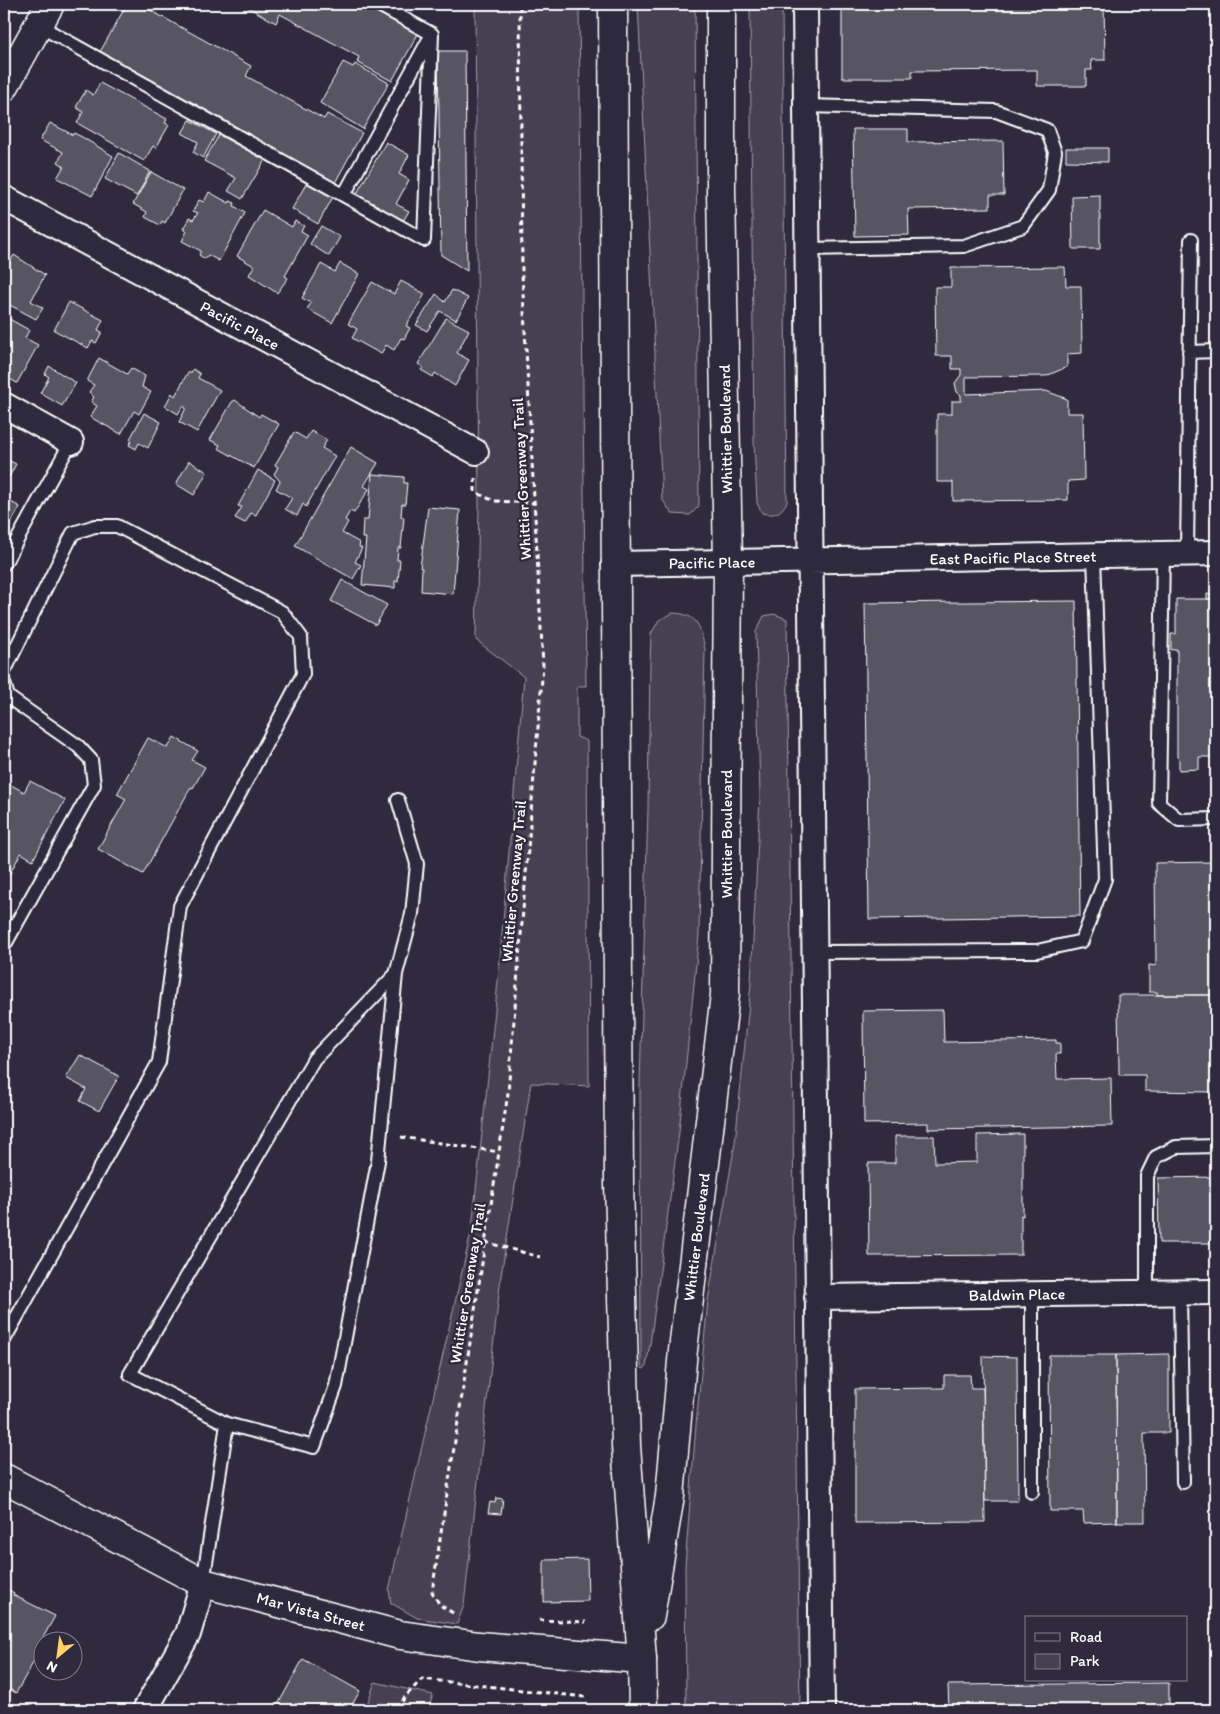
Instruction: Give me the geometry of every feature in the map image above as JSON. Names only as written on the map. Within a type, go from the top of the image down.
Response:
[{"type":"main road","name":"Whittier Boulevard","points":[[613,4],[614,564],[619,1163],[626,1446],[642,1659],[643,1710]]},
{"type":"main road","name":"Whittier Boulevard","points":[[642,1659],[670,1496],[683,1350],[725,994],[728,562],[721,190],[721,4]]},
{"type":"main road","points":[[4,86],[44,15]]},
{"type":"main road","name":"Mar Vista Street","points":[[4,1478],[203,1583],[400,1634],[479,1646],[642,1659]]},
{"type":"street","points":[[805,4],[822,1710]]},
{"type":"street","name":"Pacific Place","points":[[4,198],[476,452]]},
{"type":"street","points":[[4,405],[71,442]]},
{"type":"street","name":"East Pacific Place Street","points":[[810,560],[1216,552]]},
{"type":"street","name":"Pacific Place","points":[[614,564],[810,560]]},
{"type":"street","name":"Baldwin Place","points":[[817,1297],[1216,1292]]},
{"type":"street","points":[[145,1710],[188,1634],[203,1583]]},
{"type":"lane","points":[[377,4],[432,34]]},
{"type":"lane","points":[[44,15],[344,195],[424,240],[432,34]]},
{"type":"lane","points":[[344,195],[432,34]]},
{"type":"lane","points":[[806,106],[996,111],[1047,130],[1055,152],[1050,190],[1023,226],[964,246],[807,249]]},
{"type":"lane","points":[[1187,553],[1191,240]]},
{"type":"lane","points":[[1189,352],[1216,351]]},
{"type":"lane","points":[[4,564],[71,442]]},
{"type":"lane","points":[[4,672],[73,533],[95,526],[117,526],[282,612],[301,637],[303,674],[180,906],[159,1062],[4,1340]]},
{"type":"lane","points":[[1163,554],[1159,803],[1179,820],[1216,819]]},
{"type":"lane","points":[[814,952],[1037,951],[1082,941],[1104,879],[1094,555]]},
{"type":"lane","points":[[4,683],[8,697],[78,746],[91,760],[94,785],[4,946]]},
{"type":"lane","points":[[396,974],[314,1059],[130,1374],[227,1424],[314,1447],[336,1386],[378,1161],[396,974],[412,914],[416,864],[398,800]]},
{"type":"lane","points":[[1146,1293],[1147,1176],[1156,1157],[1176,1147],[1216,1146]]},
{"type":"lane","points":[[1180,1293],[1183,1482]]},
{"type":"lane","points":[[1032,1294],[1032,1492]]},
{"type":"lane","points":[[203,1583],[227,1424]]},
{"type":"path","name":"Whittier Greenway Trail","points":[[458,1615],[440,1605],[432,1592],[508,1093],[543,666],[522,274],[520,4]]},
{"type":"path","points":[[476,452],[475,492],[494,501],[534,503]]},
{"type":"path","points":[[381,1133],[499,1152]]},
{"type":"path","points":[[485,1242],[540,1258]]},
{"type":"path","points":[[537,1620],[586,1622]]},
{"type":"path","points":[[399,1710],[404,1698],[422,1679],[586,1697]]},
{"type":"green space","points":[[475,4],[579,4],[586,686],[577,686],[577,737],[587,741],[589,1086],[531,1083],[501,1276],[464,1605],[457,1624],[417,1618],[391,1603],[389,1590],[472,1228],[497,991],[524,677],[476,640],[479,507]]},
{"type":"green space","points":[[638,4],[695,4],[699,506],[690,515],[672,514],[662,499]]},
{"type":"green space","points":[[750,4],[782,4],[787,502],[780,511],[774,514],[762,513],[757,503],[754,443]]},
{"type":"green space","points":[[673,613],[688,616],[697,623],[702,634],[705,649],[699,935],[679,1132],[650,1344],[646,1367],[643,1369],[641,1365],[640,1082],[651,634],[659,620]]},
{"type":"green space","points":[[774,614],[787,619],[800,1710],[686,1710],[685,1566],[696,1425],[708,1300],[735,1143],[751,983],[760,796],[756,632],[764,616]]},
{"type":"green space","points":[[375,1682],[433,1695],[428,1710],[365,1710]]},
{"type":"building","points":[[127,4],[139,4],[251,66],[246,76],[324,119],[327,114],[362,133],[335,183],[100,52]]},
{"type":"building","points":[[242,4],[364,4],[418,34],[392,81],[357,62],[359,57],[280,14],[276,23]]},
{"type":"building","points":[[842,4],[1104,4],[1105,60],[1091,60],[1092,70],[1086,70],[1086,86],[1037,86],[1037,70],[912,71],[912,78],[842,78]]},
{"type":"building","points":[[438,51],[465,51],[467,271],[441,255]]},
{"type":"building","points":[[343,62],[353,67],[355,64],[389,83],[363,129],[320,103]]},
{"type":"building","points":[[100,83],[167,119],[165,123],[169,125],[156,148],[153,146],[144,161],[77,123],[83,112],[76,107],[86,90],[93,95]]},
{"type":"building","points":[[190,120],[216,134],[203,158],[193,152],[198,142],[182,133]]},
{"type":"building","points":[[50,123],[73,135],[74,133],[82,137],[113,156],[92,196],[57,178],[64,166],[58,162],[63,152],[40,140]]},
{"type":"building","points":[[853,129],[908,129],[908,142],[1003,141],[1004,195],[990,195],[990,208],[908,209],[909,235],[855,236]]},
{"type":"building","points":[[219,135],[265,160],[242,199],[228,191],[236,178],[204,161]]},
{"type":"building","points":[[386,142],[409,155],[399,174],[409,180],[396,204],[409,211],[403,221],[356,195]]},
{"type":"building","points":[[1066,148],[1108,148],[1108,162],[1066,161]]},
{"type":"building","points":[[119,153],[150,171],[137,196],[105,179]]},
{"type":"building","points":[[151,172],[183,190],[165,223],[162,221],[160,225],[145,217],[147,212],[133,204]]},
{"type":"building","points":[[307,182],[333,197],[318,224],[292,209]]},
{"type":"building","points":[[209,192],[229,203],[230,201],[235,203],[234,206],[245,213],[219,261],[208,255],[205,259],[199,255],[201,251],[182,241],[187,231],[183,229],[189,218],[193,220],[198,213],[193,211],[199,200],[204,202]]},
{"type":"building","points":[[1100,195],[1100,249],[1073,249],[1072,196]]},
{"type":"building","points":[[263,210],[292,227],[295,221],[304,226],[301,231],[308,235],[285,276],[288,278],[277,293],[249,275],[254,266],[237,256]]},
{"type":"building","points":[[321,226],[340,237],[329,256],[310,244]]},
{"type":"building","points":[[14,255],[45,275],[31,301],[43,308],[36,319],[8,304],[10,302],[4,298],[4,272]]},
{"type":"building","points":[[340,263],[359,274],[332,323],[307,309],[311,303],[302,298],[321,264],[335,272]]},
{"type":"building","points":[[1065,267],[1066,286],[1081,286],[1082,353],[1067,354],[1067,367],[1046,376],[966,377],[966,394],[1046,391],[1067,399],[1067,413],[1083,413],[1084,480],[1068,481],[1068,500],[953,501],[953,482],[937,482],[937,414],[952,414],[952,401],[961,401],[961,395],[957,392],[955,383],[961,375],[961,369],[952,369],[952,356],[936,356],[935,287],[951,287],[951,268]]},
{"type":"building","points":[[401,281],[425,294],[406,326],[410,328],[404,339],[401,338],[394,350],[386,345],[381,354],[352,338],[357,329],[348,324],[372,282],[394,294]]},
{"type":"building","points":[[452,290],[468,298],[456,320],[440,311],[427,331],[416,325],[436,294],[445,302]]},
{"type":"building","points":[[69,302],[103,320],[98,330],[102,332],[96,343],[92,341],[88,348],[54,330]]},
{"type":"building","points":[[4,316],[29,330],[25,338],[38,345],[17,383],[4,376]]},
{"type":"building","points":[[446,318],[469,330],[457,353],[469,360],[455,386],[435,373],[433,377],[421,370],[423,367],[418,364]]},
{"type":"building","points":[[99,358],[127,374],[131,368],[145,376],[142,387],[151,392],[139,414],[134,411],[121,434],[90,417],[97,406],[91,402],[94,397],[89,392],[94,385],[87,381]]},
{"type":"building","points":[[49,366],[76,383],[62,406],[40,393],[49,377],[45,374]]},
{"type":"building","points":[[193,369],[200,374],[198,378],[220,390],[197,432],[179,422],[186,408],[183,406],[178,414],[165,406],[172,393],[175,396],[188,372],[190,374]]},
{"type":"building","points":[[235,400],[259,417],[261,414],[279,424],[254,468],[218,448],[220,445],[210,440]]},
{"type":"building","points":[[144,413],[161,422],[148,448],[139,443],[136,449],[129,445],[132,440],[130,439]]},
{"type":"building","points":[[311,431],[327,440],[322,448],[335,456],[306,507],[303,504],[297,516],[285,509],[292,498],[276,489],[280,481],[274,474],[278,467],[275,465],[294,432],[306,439]]},
{"type":"building","points":[[351,447],[378,463],[364,486],[369,489],[354,513],[350,511],[345,520],[348,522],[342,533],[360,543],[359,547],[362,548],[355,562],[361,565],[353,579],[295,546]]},
{"type":"building","points":[[6,459],[16,464],[9,477],[4,475]]},
{"type":"building","points":[[189,461],[207,472],[194,495],[176,484]]},
{"type":"building","points":[[258,470],[275,480],[256,515],[251,513],[245,523],[235,518],[242,507],[238,506]]},
{"type":"building","points":[[372,474],[404,477],[404,483],[407,483],[405,505],[402,504],[401,517],[404,517],[401,548],[398,548],[397,560],[400,560],[398,581],[395,581],[395,588],[362,585],[366,538],[362,538],[363,520],[368,520]]},
{"type":"building","points":[[4,498],[20,507],[4,536]]},
{"type":"building","points":[[428,507],[460,510],[453,594],[421,591],[422,568],[420,568]]},
{"type":"building","points":[[342,580],[387,605],[376,625],[331,601]]},
{"type":"building","points":[[1207,594],[1216,595],[1216,599],[1207,599]]},
{"type":"building","points":[[1176,599],[1216,599],[1216,757],[1199,757],[1199,769],[1179,770],[1179,758],[1177,757],[1177,649],[1171,650],[1171,634],[1176,634]]},
{"type":"building","points":[[1076,601],[1080,916],[869,919],[865,603]]},
{"type":"building","points":[[174,737],[198,751],[192,760],[205,767],[193,788],[191,787],[143,874],[98,849],[126,799],[117,794],[148,738],[168,748]]},
{"type":"building","points":[[4,781],[24,792],[30,781],[65,800],[33,860],[21,853],[4,884]]},
{"type":"building","points":[[1216,862],[1216,995],[1157,995],[1157,992],[1149,992],[1149,965],[1156,966],[1155,863]]},
{"type":"building","points":[[1118,995],[1216,995],[1216,1092],[1145,1091],[1145,1075],[1119,1075]]},
{"type":"building","points":[[943,1010],[944,1042],[1056,1040],[1056,1043],[1060,1043],[1060,1054],[1056,1054],[1057,1079],[1111,1078],[1112,1126],[928,1129],[928,1123],[864,1124],[863,1011]]},
{"type":"building","points":[[80,1055],[119,1076],[99,1111],[80,1101],[86,1089],[66,1078]]},
{"type":"building","points":[[1023,1134],[1021,1255],[869,1256],[868,1163],[895,1163],[895,1136],[934,1136],[935,1163],[977,1162],[977,1135]]},
{"type":"building","points":[[1216,1177],[1216,1243],[1159,1243],[1158,1178]]},
{"type":"building","points":[[1169,1354],[1169,1433],[1144,1433],[1145,1522],[1117,1522],[1116,1355]]},
{"type":"building","points":[[1049,1355],[1116,1355],[1117,1522],[1084,1523],[1083,1511],[1050,1511]]},
{"type":"building","points":[[983,1356],[1017,1357],[1018,1501],[985,1501]]},
{"type":"building","points":[[944,1375],[970,1375],[971,1388],[983,1388],[985,1522],[855,1523],[855,1389],[944,1388]]},
{"type":"building","points":[[496,1498],[503,1499],[501,1514],[488,1513],[490,1502],[495,1503]]},
{"type":"building","points":[[587,1559],[588,1601],[544,1602],[544,1560]]},
{"type":"building","points":[[4,1587],[14,1593],[13,1595],[55,1616],[46,1632],[32,1632],[32,1665],[16,1693],[4,1686]]},
{"type":"building","points":[[303,1659],[360,1691],[349,1710],[275,1710]]},
{"type":"building","points":[[1169,1683],[1169,1710],[949,1710],[948,1685]]}]
